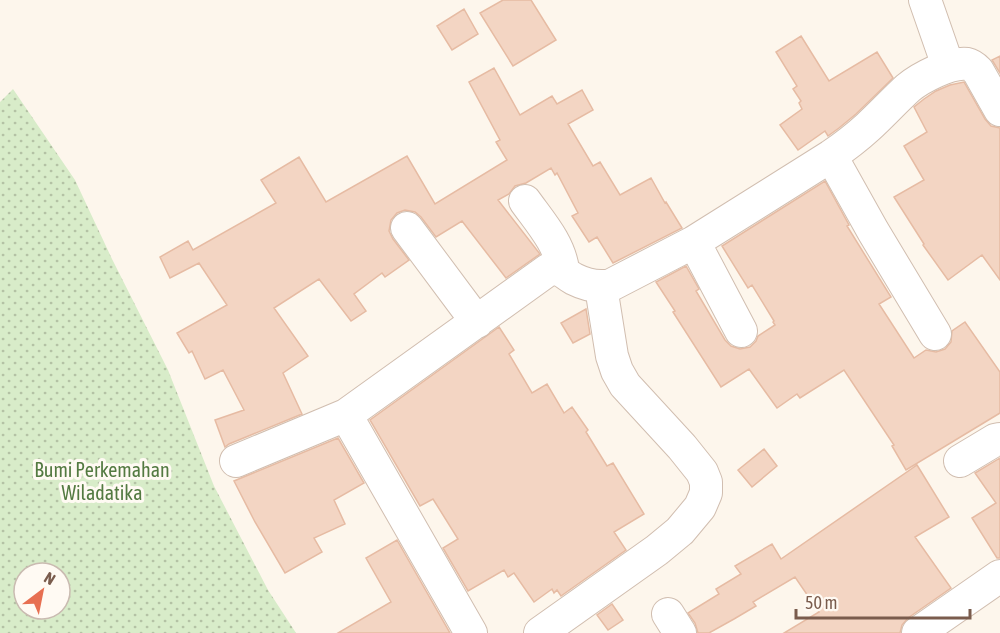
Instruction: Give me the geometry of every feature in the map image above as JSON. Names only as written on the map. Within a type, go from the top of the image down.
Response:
[{"type":"street","points":[[925,0],[948,66]]},
{"type":"street","points":[[236,461],[345,415],[548,270],[554,268],[563,270],[572,278],[588,285],[601,287],[611,285],[694,242],[845,147],[908,88],[948,66],[965,64],[975,68],[1000,110]]},
{"type":"street","points":[[831,156],[935,334]]},
{"type":"street","points":[[525,201],[553,241],[561,257],[563,270]]},
{"type":"street","points":[[407,228],[477,322]]},
{"type":"street","points":[[694,242],[741,331]]},
{"type":"street","points":[[540,633],[680,531],[700,507],[706,493],[706,482],[702,472],[625,385],[616,371],[601,287]]},
{"type":"street","points":[[345,415],[471,633]]},
{"type":"street","points":[[960,461],[1000,439]]},
{"type":"street","points":[[918,633],[1000,576]]},
{"type":"green space","name":"Bumi Perkemahan Wiladatika","points":[[13,89],[75,180],[168,370],[214,486],[268,590],[296,633],[0,633],[0,102]]},
{"type":"building","points":[[503,0],[531,0],[556,40],[513,66],[480,13]]},
{"type":"building","points":[[464,9],[478,34],[452,50],[437,26]]},
{"type":"building","points":[[801,36],[829,81],[877,52],[893,78],[839,128],[828,136],[825,131],[798,150],[780,125],[802,109],[799,103],[801,101],[793,89],[797,86],[776,52]]},
{"type":"building","points":[[1000,56],[1000,73],[992,60]]},
{"type":"building","points":[[494,68],[520,115],[552,96],[557,104],[582,90],[593,110],[568,124],[593,166],[600,162],[620,195],[651,178],[682,228],[613,263],[597,237],[589,242],[572,216],[578,213],[557,173],[555,175],[551,168],[526,183],[515,186],[509,194],[498,200],[540,254],[506,278],[462,221],[436,237],[415,212],[405,210],[397,213],[391,220],[389,231],[409,260],[385,277],[382,273],[354,294],[366,311],[351,321],[319,279],[274,308],[308,356],[283,373],[302,414],[225,447],[215,420],[244,410],[223,370],[205,379],[192,351],[189,353],[177,333],[227,305],[199,263],[170,278],[160,257],[188,241],[193,250],[276,203],[261,180],[299,157],[326,202],[407,156],[435,204],[507,160],[496,142],[500,140],[469,82]]},
{"type":"building","points":[[964,82],[985,119],[991,126],[1000,128],[1000,280],[982,255],[948,280],[923,245],[894,197],[924,180],[904,146],[927,132],[914,107],[936,91]]},
{"type":"building","points":[[825,181],[849,225],[847,226],[891,297],[879,304],[914,358],[926,350],[936,352],[945,349],[951,342],[952,331],[965,322],[1000,372],[1000,413],[906,470],[892,446],[894,445],[844,370],[800,398],[797,394],[777,408],[749,369],[721,387],[656,282],[686,266],[699,289],[696,291],[725,340],[731,346],[740,349],[750,347],[758,336],[775,325],[774,321],[752,285],[748,288],[722,246]]},
{"type":"building","points":[[586,309],[590,334],[573,343],[561,323]]},
{"type":"building","points":[[499,327],[514,350],[509,354],[532,393],[547,384],[564,413],[572,407],[588,430],[586,432],[607,466],[613,463],[644,514],[614,532],[626,550],[561,596],[557,590],[554,593],[552,589],[534,602],[514,573],[508,577],[504,570],[468,591],[443,548],[458,539],[433,499],[420,506],[370,420]]},
{"type":"building","points":[[338,438],[364,483],[334,500],[345,524],[314,538],[322,552],[285,573],[234,481]]},
{"type":"building","points":[[764,449],[777,466],[752,487],[738,470]]},
{"type":"building","points":[[1000,458],[1000,558],[997,558],[972,518],[996,503],[975,473]]},
{"type":"building","points":[[917,465],[949,517],[915,537],[951,588],[908,618],[902,625],[900,633],[784,633],[819,612],[795,577],[753,602],[756,606],[734,619],[709,633],[698,633],[688,613],[719,594],[716,589],[741,574],[735,566],[772,544],[781,559]]},
{"type":"building","points":[[397,540],[450,633],[338,633],[391,602],[366,558]]},
{"type":"building","points":[[612,604],[623,620],[608,630],[597,615]]}]
